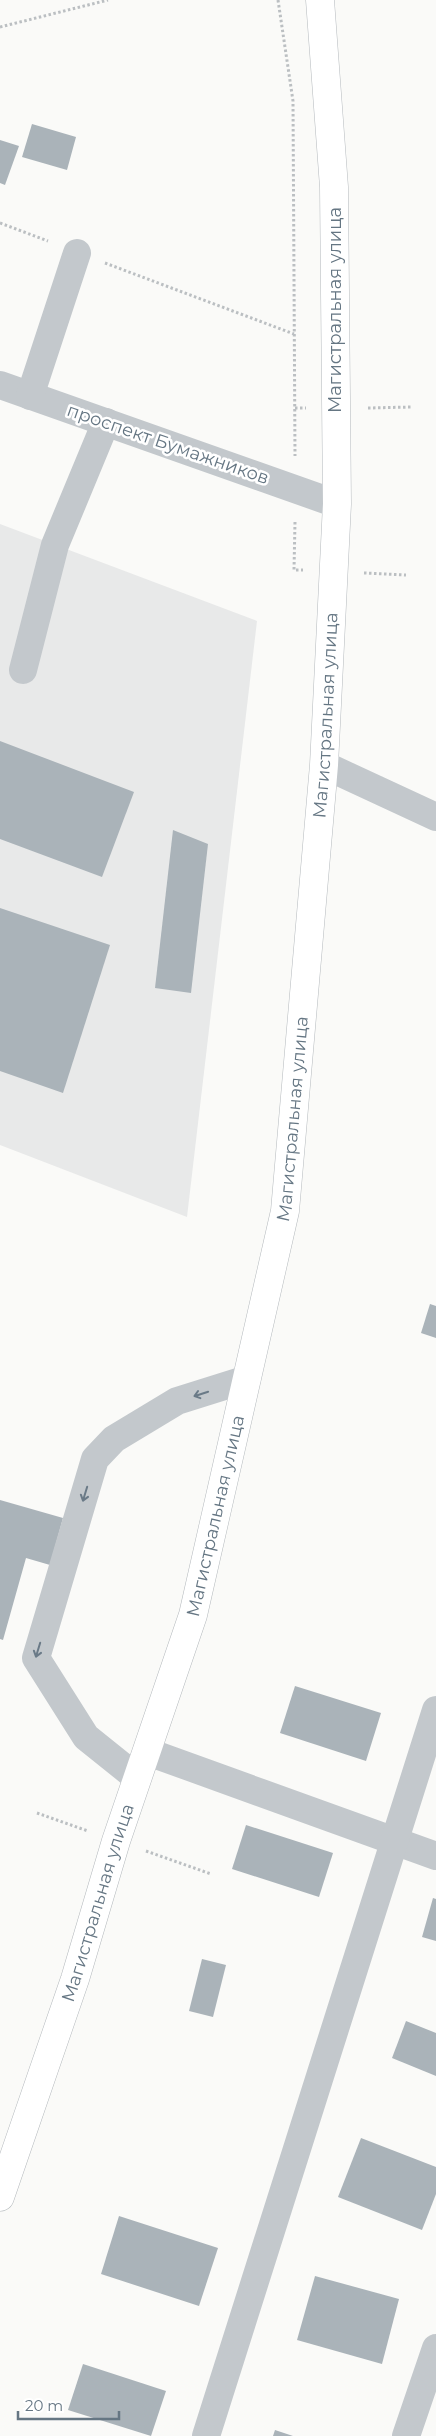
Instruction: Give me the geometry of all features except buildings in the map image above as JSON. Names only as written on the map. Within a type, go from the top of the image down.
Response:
[{"type":"highway","name":"Магистральная улица","points":[[0,2197],[75,1980],[137,1778],[148,1752],[193,1615],[285,1211],[324,765],[337,504],[334,187],[320,0]]},
{"type":"street","points":[[30,396],[77,253]]},
{"type":"street","name":"проспект Бумажников","points":[[0,385],[337,504]]},
{"type":"street","points":[[23,670],[55,545],[106,422]]},
{"type":"street","points":[[324,765],[436,817]]},
{"type":"street","points":[[137,1778],[86,1738],[36,1658],[95,1459],[114,1438],[177,1401],[247,1379]]},
{"type":"street","points":[[206,2436],[436,1710]]},
{"type":"street","points":[[148,1752],[436,1856]]},
{"type":"street","points":[[406,2436],[436,2348]]},
{"type":"path","points":[[0,27],[108,0]]},
{"type":"path","points":[[0,223],[294,334]]},
{"type":"shaded area","points":[[0,524],[257,621],[187,1217],[0,1145]]}]
